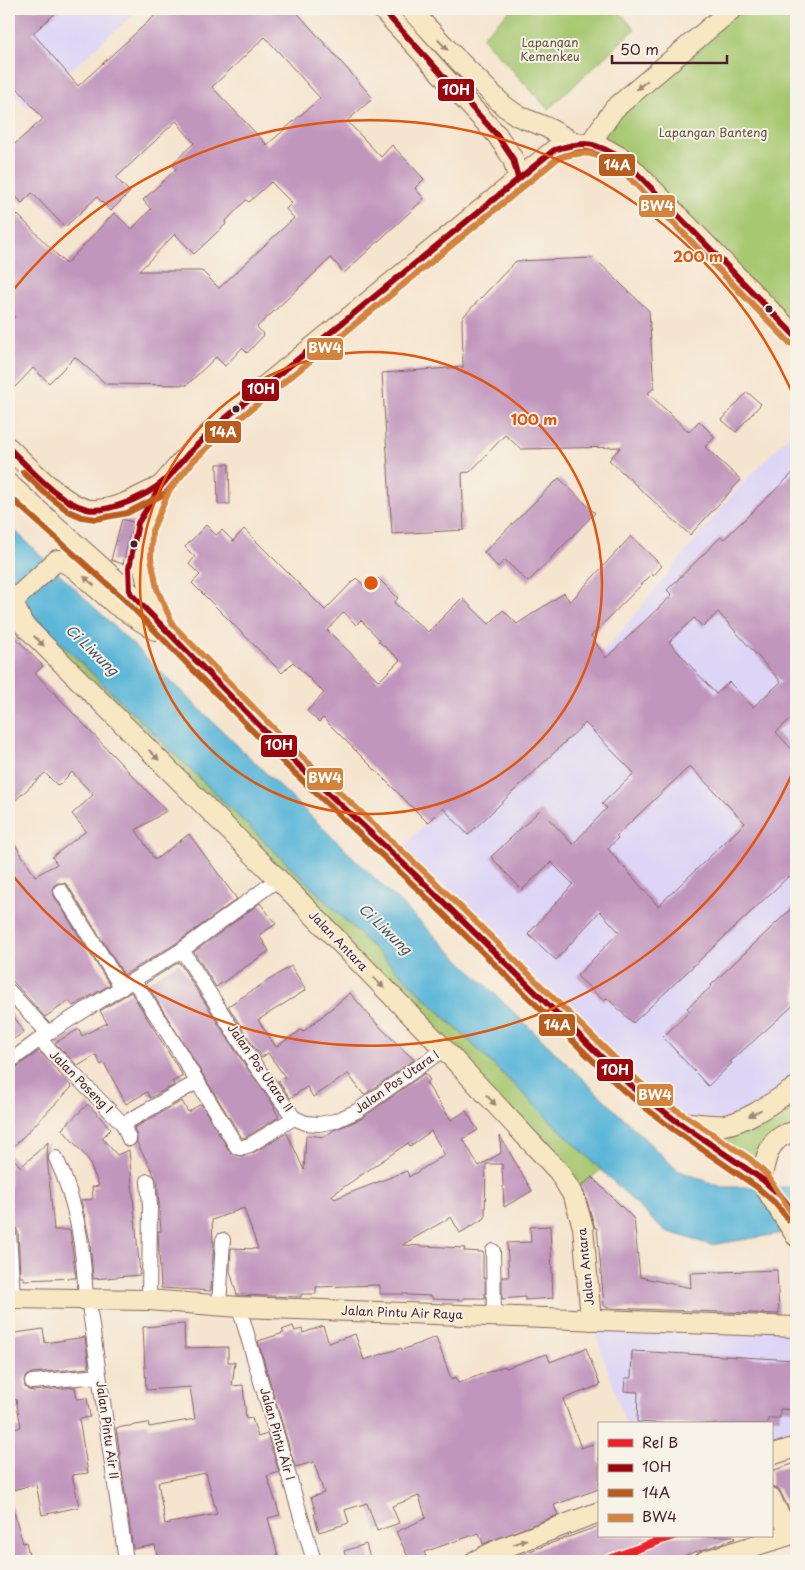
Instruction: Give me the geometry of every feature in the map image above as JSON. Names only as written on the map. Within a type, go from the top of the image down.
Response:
[{"type":"street","points":[[382,9],[496,134],[513,159],[518,178]]},
{"type":"street","points":[[410,9],[504,106],[518,116],[583,143],[603,147],[623,159],[796,337]]},
{"type":"street","points":[[170,635],[150,592],[142,559],[143,529],[161,486],[188,454],[222,421],[518,178],[554,150],[583,143],[614,109],[732,9]]},
{"type":"street","points":[[9,448],[50,486],[73,504],[85,509],[96,510],[125,504],[161,486]]},
{"type":"street","points":[[9,484],[130,593],[291,758],[428,888],[630,1085],[652,1104],[744,1165],[762,1181],[796,1236]]},
{"type":"street","points":[[12,601],[57,561],[74,568],[116,605],[150,627],[170,635]]},
{"type":"street","name":"Jalan Antara","points":[[12,601],[22,624],[278,879],[559,1172],[574,1197],[583,1228],[591,1320]]},
{"type":"street","points":[[9,1062],[44,1036],[182,950],[278,879]]},
{"type":"street","name":"Jalan Pos Utara II","points":[[61,891],[197,1082],[237,1147],[250,1145],[294,1118],[253,1062],[182,950]]},
{"type":"street","name":"Jalan Poseng I","points":[[9,991],[44,1036],[123,1124],[129,1139]]},
{"type":"street","name":"Jalan Pos Utara I","points":[[294,1118],[306,1123],[319,1124],[335,1121],[357,1111],[444,1050]]},
{"type":"street","name":"Jalan Poseng I","points":[[123,1124],[197,1082]]},
{"type":"street","points":[[679,1122],[726,1125],[767,1106],[796,1087]]},
{"type":"street","points":[[762,1181],[768,1151],[785,1134],[796,1132]]},
{"type":"street","name":"Jalan Pintu Air II","points":[[56,1158],[68,1183],[80,1231],[87,1298],[126,1561]]},
{"type":"street","points":[[148,1181],[150,1206],[149,1300]]},
{"type":"street","points":[[9,1233],[11,1298]]},
{"type":"street","points":[[219,1306],[223,1240]]},
{"type":"street","points":[[493,1251],[494,1316]]},
{"type":"street","name":"Jalan Pintu Air Raya","points":[[11,1298],[149,1300],[239,1308],[796,1327]]},
{"type":"street","name":"Jalan Pintu Air I","points":[[239,1308],[314,1561]]},
{"type":"street","points":[[32,1382],[99,1376]]},
{"type":"street","points":[[772,1456],[796,1447]]},
{"type":"street","points":[[772,1501],[783,1521],[796,1533]]},
{"type":"street","points":[[475,1561],[517,1542],[598,1512]]},
{"type":"street","points":[[705,1561],[796,1533]]},
{"type":"shaded area","points":[[9,9],[140,9],[27,108],[9,87]]},
{"type":"shaded area","points":[[796,428],[796,1087],[746,1117],[679,1122],[394,855],[610,645],[737,489]]},
{"type":"shaded area","points":[[591,1320],[796,1327],[796,1447],[772,1455],[772,1422],[625,1422]]},
{"type":"green space","name":"Lapangan Kemenkeu","points":[[512,9],[616,9],[635,29],[548,109],[482,37]]},
{"type":"green space","name":"Lapangan Banteng","points":[[732,9],[796,9],[796,337],[603,147],[603,123]]},
{"type":"green space","points":[[14,600],[34,617],[601,1170],[578,1188]]},
{"type":"green space","points":[[796,1086],[796,1132],[785,1134],[761,1181],[679,1122],[723,1125]]},
{"type":"water","name":"Ci Liwung","points":[[9,525],[677,1170],[722,1187],[796,1187],[796,1231],[711,1245],[663,1230],[9,592]]},
{"type":"building","points":[[9,9],[60,9],[33,33],[78,86],[162,9],[294,9],[373,98],[347,121],[381,157],[392,145],[424,179],[415,188],[424,199],[344,273],[331,258],[257,327],[264,335],[247,353],[242,348],[225,366],[216,357],[187,385],[106,384],[75,357],[49,383],[33,368],[15,387],[9,381],[9,324],[14,318],[13,301],[9,297],[9,220],[17,214],[66,264],[114,213],[132,229],[151,209],[143,200],[176,169],[172,164],[194,143],[176,121],[116,178],[130,192],[111,211],[97,197],[65,227],[32,193],[22,203],[9,189],[9,149],[43,119],[9,78]],"holes":[[[265,37],[320,98],[267,145],[212,87]],[[271,182],[292,203],[286,209],[294,218],[219,288],[202,271],[139,271],[175,234],[194,254],[226,224],[225,222],[246,200],[249,202]]]},
{"type":"building","points":[[594,258],[649,311],[654,388],[648,393],[689,432],[699,421],[715,437],[705,447],[741,480],[690,535],[609,460],[621,447],[521,449],[505,435],[470,472],[462,473],[464,530],[392,534],[382,373],[463,367],[462,318],[516,261]]},
{"type":"building","points":[[747,392],[761,404],[736,432],[722,420]]},
{"type":"building","points":[[217,464],[229,464],[230,504],[218,504]]},
{"type":"building","points":[[796,470],[796,714],[776,732],[796,754],[796,884],[789,876],[633,1023],[607,998],[604,1001],[577,976],[619,932],[600,911],[556,960],[528,934],[573,884],[551,862],[522,890],[491,857],[540,810],[573,844],[607,808],[602,804],[634,773],[585,723],[468,835],[443,808],[428,823],[323,718],[319,722],[307,711],[324,693],[293,662],[282,673],[192,583],[200,575],[189,564],[195,557],[185,547],[206,525],[216,535],[222,530],[233,541],[244,529],[325,610],[356,578],[368,589],[378,578],[398,598],[394,603],[428,632],[462,598],[489,624],[503,610],[517,624],[564,593],[570,602],[631,536],[662,566],[591,636],[606,658],[672,595],[667,590],[721,537],[724,539]],"holes":[[[344,612],[356,625],[361,620],[380,640],[378,641],[400,660],[379,681],[327,630]],[[718,612],[781,682],[753,707],[729,682],[716,694],[669,642],[694,618],[703,627]],[[690,766],[745,823],[658,906],[608,849],[618,838],[616,836]]]},
{"type":"building","points":[[559,478],[595,513],[528,582],[505,560],[498,567],[484,552]]},
{"type":"building","points":[[122,519],[133,522],[123,564],[111,560]]},
{"type":"building","points":[[9,631],[43,666],[35,673],[166,811],[136,830],[155,860],[189,834],[237,899],[177,943],[124,975],[68,886],[65,883],[57,883],[53,887],[54,896],[110,985],[73,1006],[69,1001],[45,1017],[9,977],[9,835],[35,876],[57,864],[52,857],[86,831],[72,814],[93,795],[72,772],[58,786],[45,773],[9,806]]},
{"type":"building","points":[[260,903],[276,924],[259,935],[269,951],[216,987],[194,952]]},
{"type":"building","points":[[796,904],[796,1003],[730,1062],[732,1063],[708,1086],[663,1037],[690,1011],[687,1008]]},
{"type":"building","points":[[179,962],[246,1067],[275,1107],[279,1117],[246,1137],[242,1138],[146,983]]},
{"type":"building","points":[[291,966],[306,990],[258,1020],[276,1047],[301,1030],[303,1032],[350,993],[377,1024],[414,1060],[364,1095],[348,1074],[313,1097],[307,1087],[290,1098],[278,1081],[285,1077],[268,1053],[261,1058],[228,1006]]},
{"type":"building","points":[[131,992],[183,1076],[172,1082],[174,1085],[150,1098],[147,1092],[126,1104],[104,1063],[101,1065],[96,1055],[78,1066],[55,1043],[79,1029],[82,1036],[107,1023],[100,1011]]},
{"type":"building","points":[[9,1009],[24,1032],[9,1042]]},
{"type":"building","points":[[39,1051],[72,1087],[9,1151],[9,1077],[16,1071],[14,1069]]},
{"type":"building","points":[[425,1073],[430,1080],[426,1083],[451,1120],[466,1111],[478,1130],[463,1139],[479,1166],[501,1153],[500,1136],[532,1191],[504,1207],[502,1164],[486,1164],[485,1218],[460,1233],[451,1217],[402,1245],[465,1248],[464,1251],[483,1252],[485,1298],[463,1298],[463,1300],[432,1299],[432,1296],[380,1294],[380,1285],[316,1287],[316,1294],[301,1294],[301,1297],[237,1295],[230,1271],[231,1248],[258,1249],[244,1208],[212,1220],[214,1242],[211,1291],[161,1288],[158,1231],[161,1231],[157,1180],[137,1143],[134,1128],[182,1101],[188,1112],[201,1104],[230,1152],[234,1155],[242,1156],[253,1153],[287,1133],[304,1170],[306,1135],[324,1137],[334,1130],[361,1119]],"holes":[[[431,1131],[445,1155],[409,1177],[407,1171],[334,1199],[332,1195],[408,1143],[410,1146]]]},
{"type":"building","points":[[88,1104],[111,1129],[102,1138],[117,1155],[129,1150],[140,1275],[93,1279],[90,1242],[81,1200],[93,1199],[92,1187],[99,1186],[88,1159],[62,1129]]},
{"type":"building","points":[[48,1142],[47,1157],[54,1230],[70,1230],[76,1278],[24,1280],[24,1277],[20,1277],[18,1232],[11,1225],[9,1154],[21,1167]]},
{"type":"building","points":[[592,1177],[634,1219],[640,1277],[691,1288],[690,1273],[777,1270],[779,1314],[607,1308],[604,1305],[597,1228],[595,1228],[581,1186]]},
{"type":"building","points":[[550,1226],[553,1298],[525,1300],[525,1297],[502,1299],[502,1277],[509,1277],[507,1243],[531,1242],[530,1227]]},
{"type":"building","points":[[184,1324],[185,1348],[228,1347],[228,1362],[235,1362],[232,1386],[243,1385],[246,1419],[252,1418],[258,1437],[267,1434],[279,1472],[267,1476],[280,1515],[268,1518],[278,1556],[258,1561],[158,1561],[155,1545],[133,1549],[116,1428],[148,1423],[149,1427],[195,1419],[190,1387],[146,1390],[143,1327]],"holes":[[[206,1473],[217,1514],[165,1524],[158,1482]]]},
{"type":"building","points":[[293,1326],[295,1331],[302,1329],[303,1333],[323,1326],[329,1343],[355,1334],[364,1360],[401,1348],[402,1350],[436,1337],[451,1379],[456,1377],[458,1383],[505,1366],[506,1368],[547,1354],[550,1362],[586,1348],[600,1385],[563,1399],[581,1448],[598,1442],[598,1489],[554,1505],[558,1515],[483,1544],[479,1533],[424,1552],[428,1561],[410,1561],[396,1532],[426,1518],[419,1496],[392,1506],[399,1523],[377,1531],[367,1503],[345,1510],[349,1523],[319,1532],[311,1497],[324,1493],[314,1462],[295,1467],[258,1341],[284,1333],[282,1330]]},
{"type":"building","points":[[43,1329],[45,1343],[85,1337],[89,1368],[31,1373],[24,1379],[25,1387],[33,1391],[75,1387],[77,1399],[87,1398],[90,1417],[79,1419],[88,1473],[72,1475],[79,1507],[42,1515],[36,1484],[9,1491],[9,1431],[21,1427],[16,1399],[9,1401],[9,1377],[14,1375],[9,1347],[9,1334]]},
{"type":"building","points":[[632,1351],[796,1360],[796,1410],[780,1409],[780,1418],[768,1418],[768,1422],[637,1422],[638,1392],[624,1391],[625,1378],[631,1378]]},
{"type":"building","points":[[793,1464],[796,1475],[796,1518],[779,1489],[772,1486],[772,1471]]},
{"type":"building","points":[[9,1506],[12,1506],[23,1543],[26,1542],[29,1555],[9,1560]]},
{"type":"building","points":[[598,1526],[598,1538],[735,1539],[667,1561],[502,1561]]},
{"type":"building","points":[[366,1544],[371,1561],[347,1561],[344,1551]]},
{"type":"rail line","name":"B","points":[[603,1561],[667,1538]]},
{"type":"transit line","name":"10H","points":[[382,9],[497,135],[513,159],[518,178]]},
{"type":"transit line","name":"10H","points":[[796,337],[623,159],[590,144],[574,145],[554,150],[222,421],[188,454],[161,486],[138,523],[129,568],[130,593],[291,758],[428,887],[630,1085],[675,1120],[763,1180],[781,1196],[796,1215]]},
{"type":"transit line","name":"14A","points":[[23,472],[68,511],[82,517],[96,519],[127,513],[166,493],[194,460],[228,428],[558,158],[577,152],[583,151],[601,156],[618,166],[790,343]]},
{"type":"transit line","name":"BW4","points":[[790,343],[618,166],[596,155],[583,153],[558,158],[228,428],[194,460],[169,491],[152,531],[151,558],[157,589],[173,625],[297,752],[434,881],[636,1079],[657,1097],[750,1159],[768,1176],[796,1220]]},
{"type":"transit line","name":"10H","points":[[9,448],[55,492],[76,505],[92,510],[118,506],[134,499],[157,486],[172,473]]},
{"type":"transit line","name":"14A","points":[[9,496],[124,599],[285,764],[422,893],[624,1091],[670,1127],[757,1187],[774,1202],[789,1220]]}]
